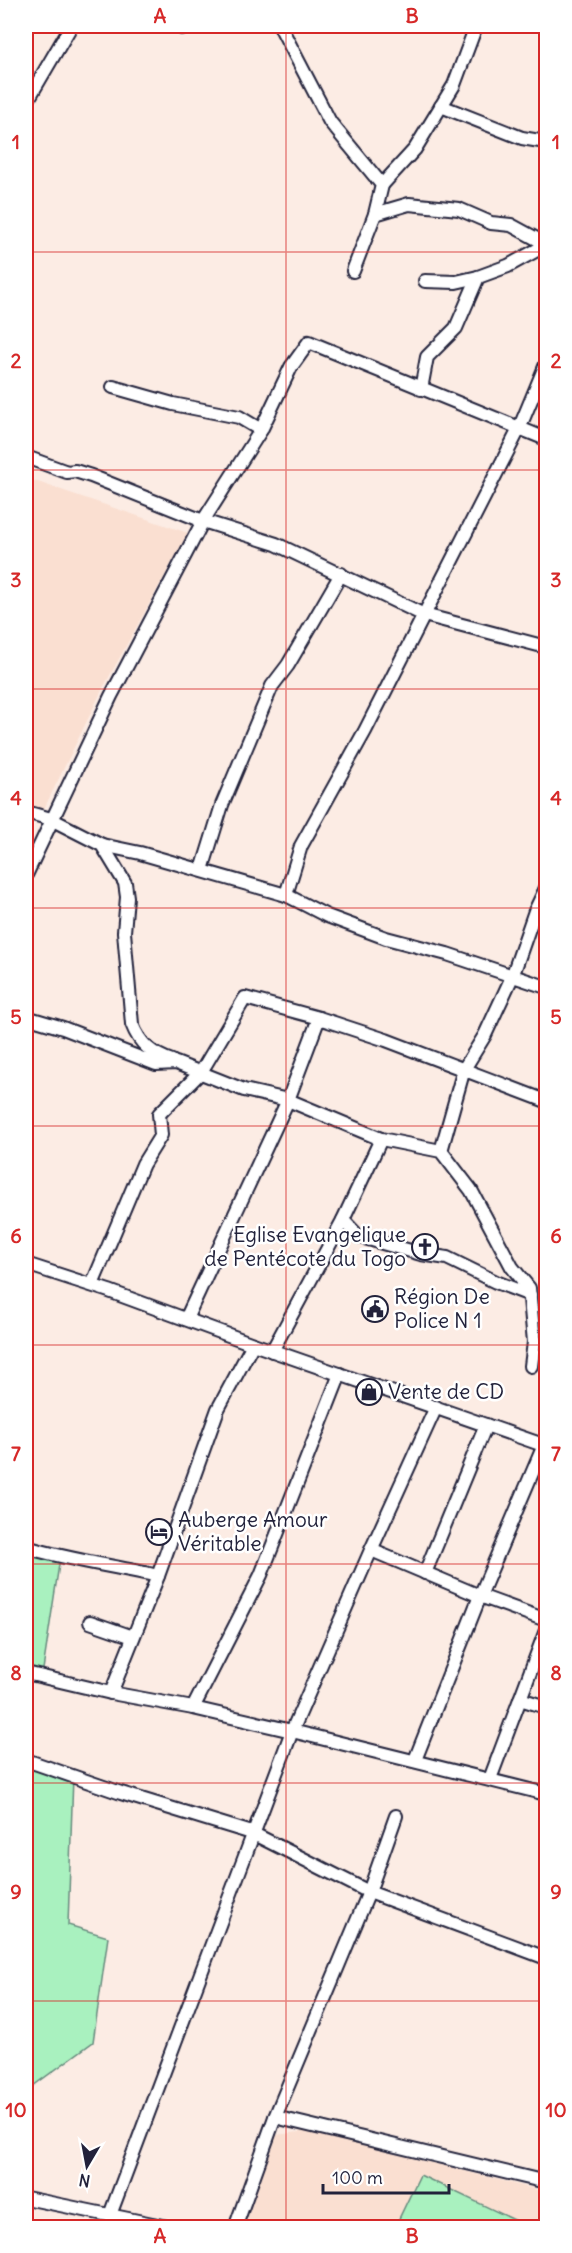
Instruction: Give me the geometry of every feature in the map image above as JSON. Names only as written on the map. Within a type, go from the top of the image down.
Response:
[{"type":"street","points":[[26,103],[71,26]]},
{"type":"street","points":[[280,26],[330,122],[382,185]]},
{"type":"street","points":[[353,271],[375,214],[382,185],[415,149],[454,85],[476,26]]},
{"type":"street","points":[[441,106],[522,138],[546,142]]},
{"type":"street","points":[[375,214],[409,204],[459,209],[491,223],[511,225],[546,244]]},
{"type":"street","points":[[425,281],[456,282],[478,277],[508,266],[546,244]]},
{"type":"street","points":[[421,389],[427,357],[456,328],[478,277]]},
{"type":"street","points":[[26,874],[111,696],[203,521],[261,430],[291,367],[309,342],[546,439]]},
{"type":"street","points":[[286,894],[301,846],[365,731],[519,429],[546,364]]},
{"type":"street","points":[[112,387],[173,404],[239,417],[261,430]]},
{"type":"street","points":[[26,457],[67,472],[75,471],[203,521],[276,544],[424,615],[546,647]]},
{"type":"street","points":[[202,870],[222,805],[272,686],[293,656],[341,574]]},
{"type":"street","points":[[26,812],[51,819],[102,845],[286,894],[327,916],[386,938],[447,954],[546,987]]},
{"type":"street","points":[[102,845],[125,883],[127,897],[124,932],[132,1024],[137,1038],[155,1055],[244,1090],[288,1100],[381,1139],[441,1151],[471,1191],[512,1267],[529,1288],[534,1342],[531,1366]]},
{"type":"street","points":[[441,1151],[464,1069],[485,1035],[512,976],[535,911],[546,888]]},
{"type":"street","points":[[92,1285],[143,1164],[161,1135],[159,1114],[201,1072],[245,998],[319,1018],[386,1040],[546,1101]]},
{"type":"street","points":[[26,1017],[63,1028],[156,1064],[176,1063]]},
{"type":"street","points":[[186,1319],[288,1100],[319,1018]]},
{"type":"street","points":[[272,1351],[344,1220],[381,1139]]},
{"type":"street","points":[[344,1220],[357,1236],[421,1254],[447,1258],[496,1282],[530,1295]]},
{"type":"street","points":[[26,1264],[92,1285],[272,1351],[545,1446],[480,1596],[415,1760]]},
{"type":"street","points":[[111,1693],[158,1576],[218,1409],[253,1344]]},
{"type":"street","points":[[193,1708],[261,1575],[340,1374]]},
{"type":"street","points":[[114,2220],[252,1833],[292,1731],[370,1550],[436,1407]]},
{"type":"street","points":[[425,1573],[486,1425]]},
{"type":"street","points":[[26,1547],[60,1558],[99,1563],[158,1576]]},
{"type":"street","points":[[370,1550],[480,1596],[546,1620]]},
{"type":"street","points":[[90,1622],[133,1637]]},
{"type":"street","points":[[490,1779],[546,1630]]},
{"type":"street","points":[[26,1672],[111,1693],[193,1708],[292,1731],[546,1794]]},
{"type":"street","points":[[520,1699],[546,1707]]},
{"type":"street","points":[[26,1760],[121,1793],[252,1833],[369,1892],[546,1958]]},
{"type":"street","points":[[235,2228],[275,2117],[369,1892],[396,1816]]},
{"type":"street","points":[[275,2117],[546,2182]]},
{"type":"street","points":[[26,2198],[114,2220],[172,2228]]},
{"type":"shaded area","points":[[26,478],[188,533],[103,688],[43,811],[26,803]]},
{"type":"shaded area","points":[[307,2131],[546,2192],[546,2227],[242,2228],[276,2135]]},
{"type":"green space","points":[[26,1547],[60,1558],[42,1676],[26,1673]]},
{"type":"green space","points":[[26,1760],[73,1776],[68,1925],[108,1937],[93,2042],[26,2091]]},
{"type":"green space","points":[[420,2175],[529,2227],[395,2227]]},
{"type":"place","name":"Eglise Evangelique de Pentécote du Togo","points":[[425,1247]]},
{"type":"place","name":"Région De Police N 1","points":[[375,1309]]},
{"type":"place","name":"Vente de CD","points":[[369,1392]]},
{"type":"place","name":"Auberge Amour Véritable","points":[[159,1532]]}]
